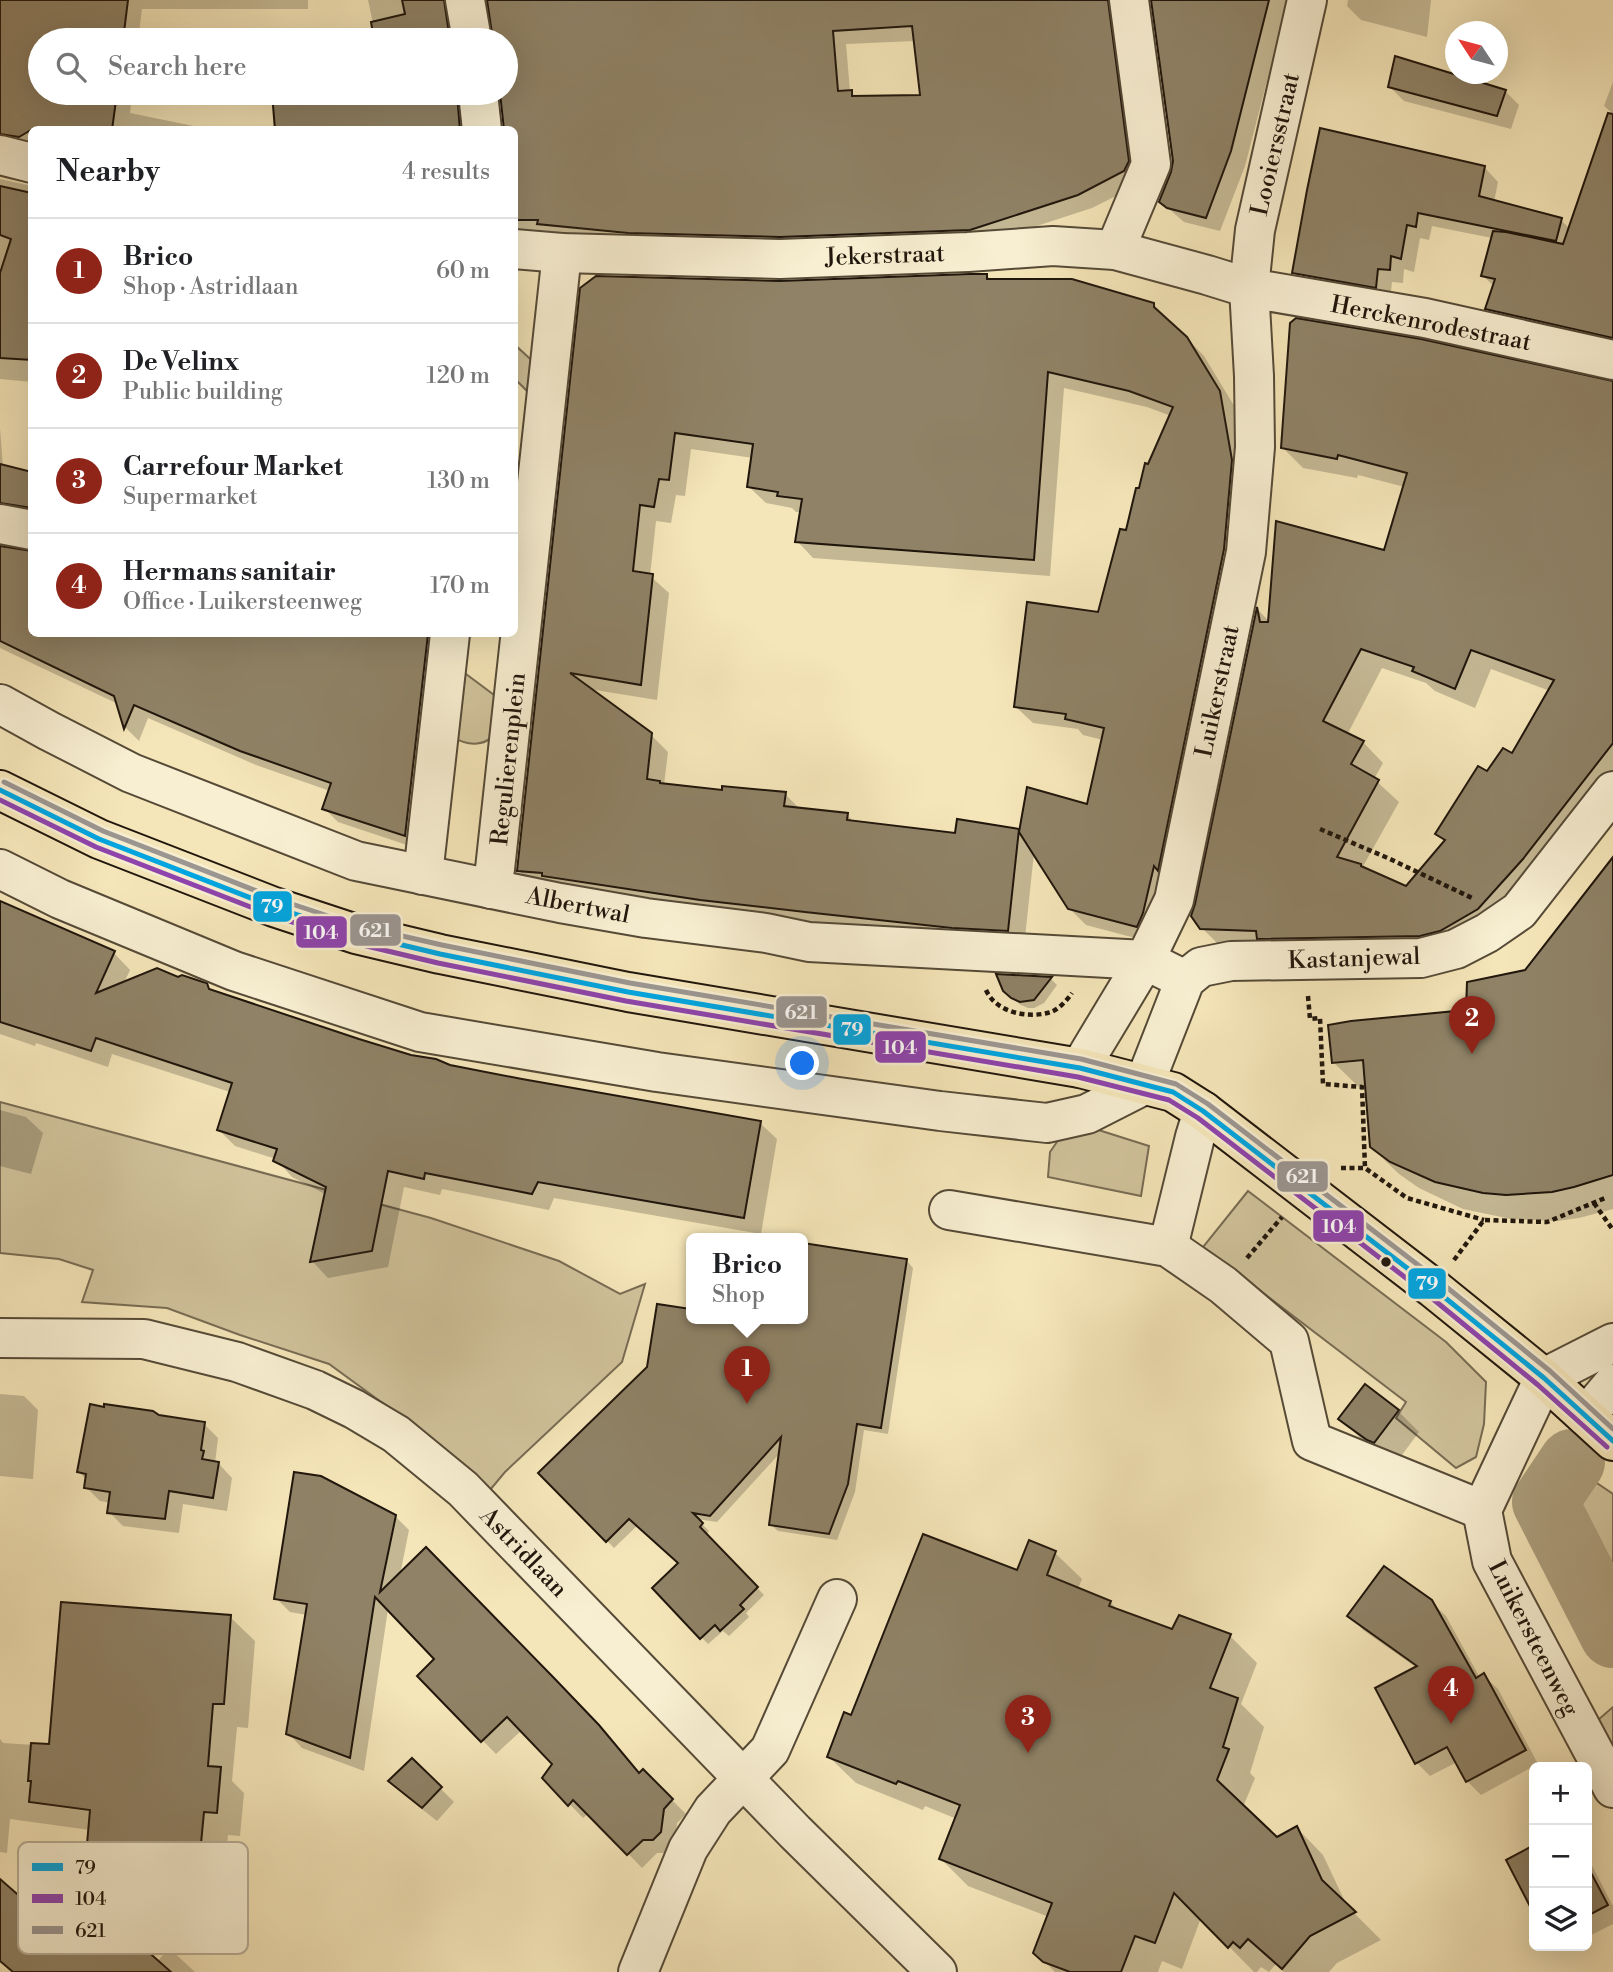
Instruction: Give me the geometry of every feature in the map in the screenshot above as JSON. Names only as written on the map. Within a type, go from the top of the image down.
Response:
[{"type":"main road","points":[[0,790],[99,839],[274,907],[356,934],[628,992],[1080,1068],[1173,1092],[1203,1111],[1433,1289],[1544,1378],[1599,1429]]},
{"type":"street","points":[[466,0],[470,28]]},
{"type":"street","points":[[1115,250],[1151,164],[1129,0]]},
{"type":"street","name":"Looiersstraat","points":[[1249,288],[1255,230],[1307,0]]},
{"type":"street","points":[[479,105],[482,126]]},
{"type":"street","points":[[0,155],[28,162]]},
{"type":"street","name":"Jekerstraat","points":[[518,249],[780,259],[968,253],[1054,246],[1115,250],[1249,288]]},
{"type":"street","name":"Regulierenplein","points":[[491,888],[497,855],[562,253]]},
{"type":"street","name":"Herckenrodestraat","points":[[1249,288],[1425,318],[1613,360]]},
{"type":"street","name":"Luikerstraat","points":[[1080,1068],[1145,960],[1174,900],[1246,552],[1255,447],[1249,288]]},
{"type":"street","points":[[0,524],[28,529]]},
{"type":"street","points":[[422,875],[450,637]]},
{"type":"street","name":"Albertwal","points":[[0,704],[131,773],[356,861],[609,912],[766,933],[809,942],[1145,960],[1185,980]]},
{"type":"street","name":"Kastanjewal","points":[[1185,980],[1201,967],[1231,961],[1421,958],[1456,949],[1487,933],[1519,911],[1613,791]]},
{"type":"street","points":[[0,869],[60,898],[234,971],[419,1032],[657,1072],[1047,1123],[1087,1114],[1144,1084],[1185,980]]},
{"type":"street","points":[[1168,1247],[1203,1111]]},
{"type":"street","points":[[949,1210],[1168,1247],[1223,1285],[1289,1341],[1312,1441],[1482,1510],[1544,1378],[1613,1343]]},
{"type":"street","name":"Astridlaan","points":[[0,1338],[144,1339],[237,1362],[315,1390],[396,1434],[463,1489],[795,1832],[937,1972]]},
{"type":"street","points":[[1599,1429],[1613,1384]]},
{"type":"street","name":"Luikersteenweg","points":[[1482,1510],[1492,1561],[1613,1788]]},
{"type":"street","points":[[638,1972],[688,1849],[713,1810],[770,1749],[837,1598]]},
{"type":"path","points":[[1320,829],[1448,886],[1508,919]]},
{"type":"path","points":[[1306,960],[1310,1019],[1320,1018],[1323,1084],[1362,1087],[1365,1168],[1407,1198],[1484,1220],[1548,1222],[1605,1198]]},
{"type":"path","points":[[1223,1285],[1305,1189]]},
{"type":"path","points":[[1594,1203],[1613,1230]]},
{"type":"path","points":[[1433,1289],[1484,1220]]},
{"type":"shaded area","points":[[518,348],[541,369],[537,401],[518,382]]},
{"type":"shaded area","points":[[458,668],[502,701],[497,729],[489,740],[477,744],[453,737]]},
{"type":"shaded area","points":[[0,1102],[431,1218],[559,1261],[620,1294],[645,1284],[622,1362],[505,1472],[490,1490],[388,1407],[329,1364],[167,1308],[82,1302],[93,1270],[59,1259],[0,1253]]},
{"type":"shaded area","points":[[1089,1127],[1149,1146],[1141,1196],[1048,1177],[1050,1152],[1061,1136]]},
{"type":"shaded area","points":[[1248,1191],[1446,1342],[1486,1382],[1484,1424],[1476,1457],[1456,1468],[1396,1418],[1406,1402],[1203,1247]]},
{"type":"shaded area","points":[[1588,1477],[1613,1494],[1613,1607],[1564,1508],[1570,1488]]},
{"type":"shaded area","points":[[1613,1707],[1613,1749],[1598,1720]]},
{"type":"building","points":[[0,0],[128,0],[124,28],[28,28],[28,105],[115,105],[113,126],[28,126],[28,132],[19,137],[0,134]]},
{"type":"building","points":[[402,0],[444,0],[448,28],[372,28],[371,22],[405,14]]},
{"type":"building","points":[[487,0],[1108,0],[1129,161],[1124,171],[1078,195],[970,230],[780,237],[628,233],[537,224],[538,220],[518,220],[518,126],[504,126],[501,105],[518,105],[518,28],[491,28]],"holes":[[[912,26],[920,95],[852,96],[852,90],[838,91],[833,31]]]},
{"type":"building","points":[[1151,0],[1269,0],[1231,151],[1206,218],[1167,208],[1159,202],[1173,161]]},
{"type":"building","points":[[1395,56],[1445,71],[1445,84],[1486,84],[1506,90],[1497,116],[1388,87]]},
{"type":"building","points":[[273,105],[458,105],[460,126],[275,126]]},
{"type":"building","points":[[1608,113],[1613,114],[1613,338],[1485,309],[1495,279],[1481,276],[1493,231],[1563,244]]},
{"type":"building","points":[[1320,128],[1485,166],[1479,196],[1562,218],[1556,241],[1418,213],[1416,227],[1407,225],[1401,259],[1391,256],[1390,270],[1378,269],[1376,288],[1292,273]]},
{"type":"building","points":[[0,186],[28,192],[28,360],[0,358],[0,273],[11,239],[0,235]]},
{"type":"building","points":[[987,274],[987,279],[1072,279],[1154,303],[1154,307],[1187,337],[1220,391],[1232,460],[1224,549],[1158,871],[1154,866],[1137,927],[1068,909],[1019,832],[1027,787],[1087,804],[1104,728],[1065,719],[1066,714],[1014,707],[1027,602],[1098,612],[1120,529],[1126,530],[1145,463],[1148,464],[1173,407],[1129,391],[1048,372],[1034,560],[795,542],[802,499],[777,496],[778,492],[747,487],[753,444],[675,433],[669,480],[659,479],[654,507],[640,505],[633,571],[653,574],[641,685],[570,673],[652,733],[647,779],[722,790],[722,786],[786,792],[784,806],[848,813],[847,820],[955,833],[957,819],[1019,829],[1008,931],[952,928],[700,900],[517,871],[580,288],[596,276],[779,281]]},
{"type":"building","points":[[1296,318],[1421,339],[1613,381],[1613,743],[1523,859],[1478,909],[1440,931],[1420,936],[1257,939],[1256,931],[1200,929],[1191,916],[1257,607],[1260,622],[1268,622],[1276,521],[1384,550],[1407,473],[1338,455],[1337,459],[1281,448],[1290,323]],"holes":[[[1361,649],[1414,667],[1412,671],[1455,689],[1471,650],[1554,680],[1512,753],[1503,748],[1487,771],[1478,766],[1435,834],[1445,840],[1406,886],[1361,864],[1337,857],[1379,780],[1351,764],[1364,741],[1323,721]]]},
{"type":"building","points":[[0,464],[28,471],[28,507],[0,503]]},
{"type":"building","points":[[0,546],[28,550],[28,637],[428,637],[405,836],[322,809],[331,783],[240,751],[134,705],[124,729],[114,696],[0,641]]},
{"type":"building","points":[[1613,857],[1613,1175],[1552,1192],[1506,1195],[1483,1193],[1435,1182],[1390,1162],[1370,1147],[1363,1060],[1332,1063],[1328,1025],[1466,1010],[1467,982],[1525,970]]},
{"type":"building","points":[[0,901],[115,951],[96,993],[157,968],[178,977],[182,975],[207,983],[209,989],[359,1039],[450,1065],[761,1121],[744,1218],[538,1182],[532,1194],[425,1173],[424,1179],[388,1171],[372,1251],[310,1262],[326,1187],[273,1161],[277,1149],[217,1130],[232,1083],[96,1038],[91,1051],[0,1022]]},
{"type":"building","points":[[996,974],[1052,977],[1034,1000],[1020,1002],[1003,991]]},
{"type":"building","points":[[808,1244],[907,1259],[881,1428],[857,1424],[848,1484],[829,1534],[769,1525],[781,1437],[710,1516],[693,1513],[703,1523],[700,1527],[758,1587],[740,1605],[744,1609],[720,1631],[715,1625],[700,1639],[652,1588],[678,1563],[629,1519],[606,1542],[538,1473],[647,1367],[657,1304],[686,1308],[686,1324],[808,1324]]},
{"type":"building","points":[[1365,1384],[1399,1410],[1374,1443],[1338,1419]]},
{"type":"building","points":[[90,1404],[153,1411],[159,1415],[205,1422],[202,1459],[219,1462],[213,1498],[169,1491],[165,1519],[107,1513],[110,1492],[84,1488],[86,1474],[77,1472]]},
{"type":"building","points":[[294,1472],[321,1476],[396,1515],[380,1592],[426,1547],[599,1725],[639,1773],[643,1769],[673,1799],[664,1809],[661,1832],[653,1840],[643,1840],[627,1855],[573,1800],[568,1806],[542,1778],[552,1764],[507,1717],[481,1742],[417,1676],[434,1659],[375,1597],[350,1758],[286,1734],[307,1604],[274,1599]]},
{"type":"building","points":[[923,1534],[1017,1570],[1029,1540],[1056,1551],[1047,1575],[1111,1601],[1109,1606],[1172,1629],[1179,1615],[1231,1634],[1210,1688],[1238,1698],[1223,1747],[1229,1749],[1217,1780],[1277,1837],[1297,1826],[1322,1880],[1356,1912],[1310,1936],[1282,1969],[1248,1939],[1240,1948],[1233,1942],[1228,1948],[1174,1893],[1155,1943],[1135,1936],[1121,1972],[1070,1972],[1043,1962],[1033,1953],[1052,1903],[939,1859],[960,1805],[827,1757],[844,1712],[851,1715]]},
{"type":"building","points":[[1384,1566],[1432,1600],[1476,1678],[1484,1673],[1526,1750],[1466,1782],[1447,1747],[1415,1764],[1375,1688],[1417,1666],[1347,1616]]},
{"type":"building","points":[[61,1602],[231,1615],[224,1704],[213,1704],[208,1766],[221,1767],[217,1813],[204,1812],[201,1842],[87,1842],[90,1810],[29,1802],[31,1743],[49,1744]]},
{"type":"building","points":[[412,1758],[442,1787],[422,1808],[388,1781]]},
{"type":"building","points":[[1529,1848],[1529,1904],[1506,1860]]},
{"type":"building","points":[[1592,1875],[1608,1905],[1592,1913]]},
{"type":"building","points":[[0,1879],[18,1895],[18,1954],[151,1954],[171,1972],[13,1972],[0,1961]]},
{"type":"waterway","points":[[1572,1462],[1545,1502],[1613,1635]]},
{"type":"transit line","name":"621","points":[[4,782],[103,831],[277,899],[358,926],[630,983],[1081,1059],[1176,1084],[1208,1104],[1439,1281],[1550,1371],[1613,1429]]},
{"type":"transit line","name":"79","points":[[0,790],[99,839],[274,907],[356,934],[628,992],[1080,1068],[1173,1092],[1203,1111],[1433,1288],[1544,1378],[1613,1441]]},
{"type":"transit line","name":"104","points":[[0,800],[96,847],[271,915],[354,943],[626,1001],[1078,1077],[1169,1100],[1198,1118],[1428,1295],[1538,1385],[1607,1447]]},
{"type":"place","name":"De Velinx","points":[[1472,1054]]},
{"type":"place","name":"Brico","points":[[747,1404]]},
{"type":"place","name":"Hermans sanitair","points":[[1451,1724]]},
{"type":"place","name":"Carrefour Market","points":[[1028,1753]]}]
